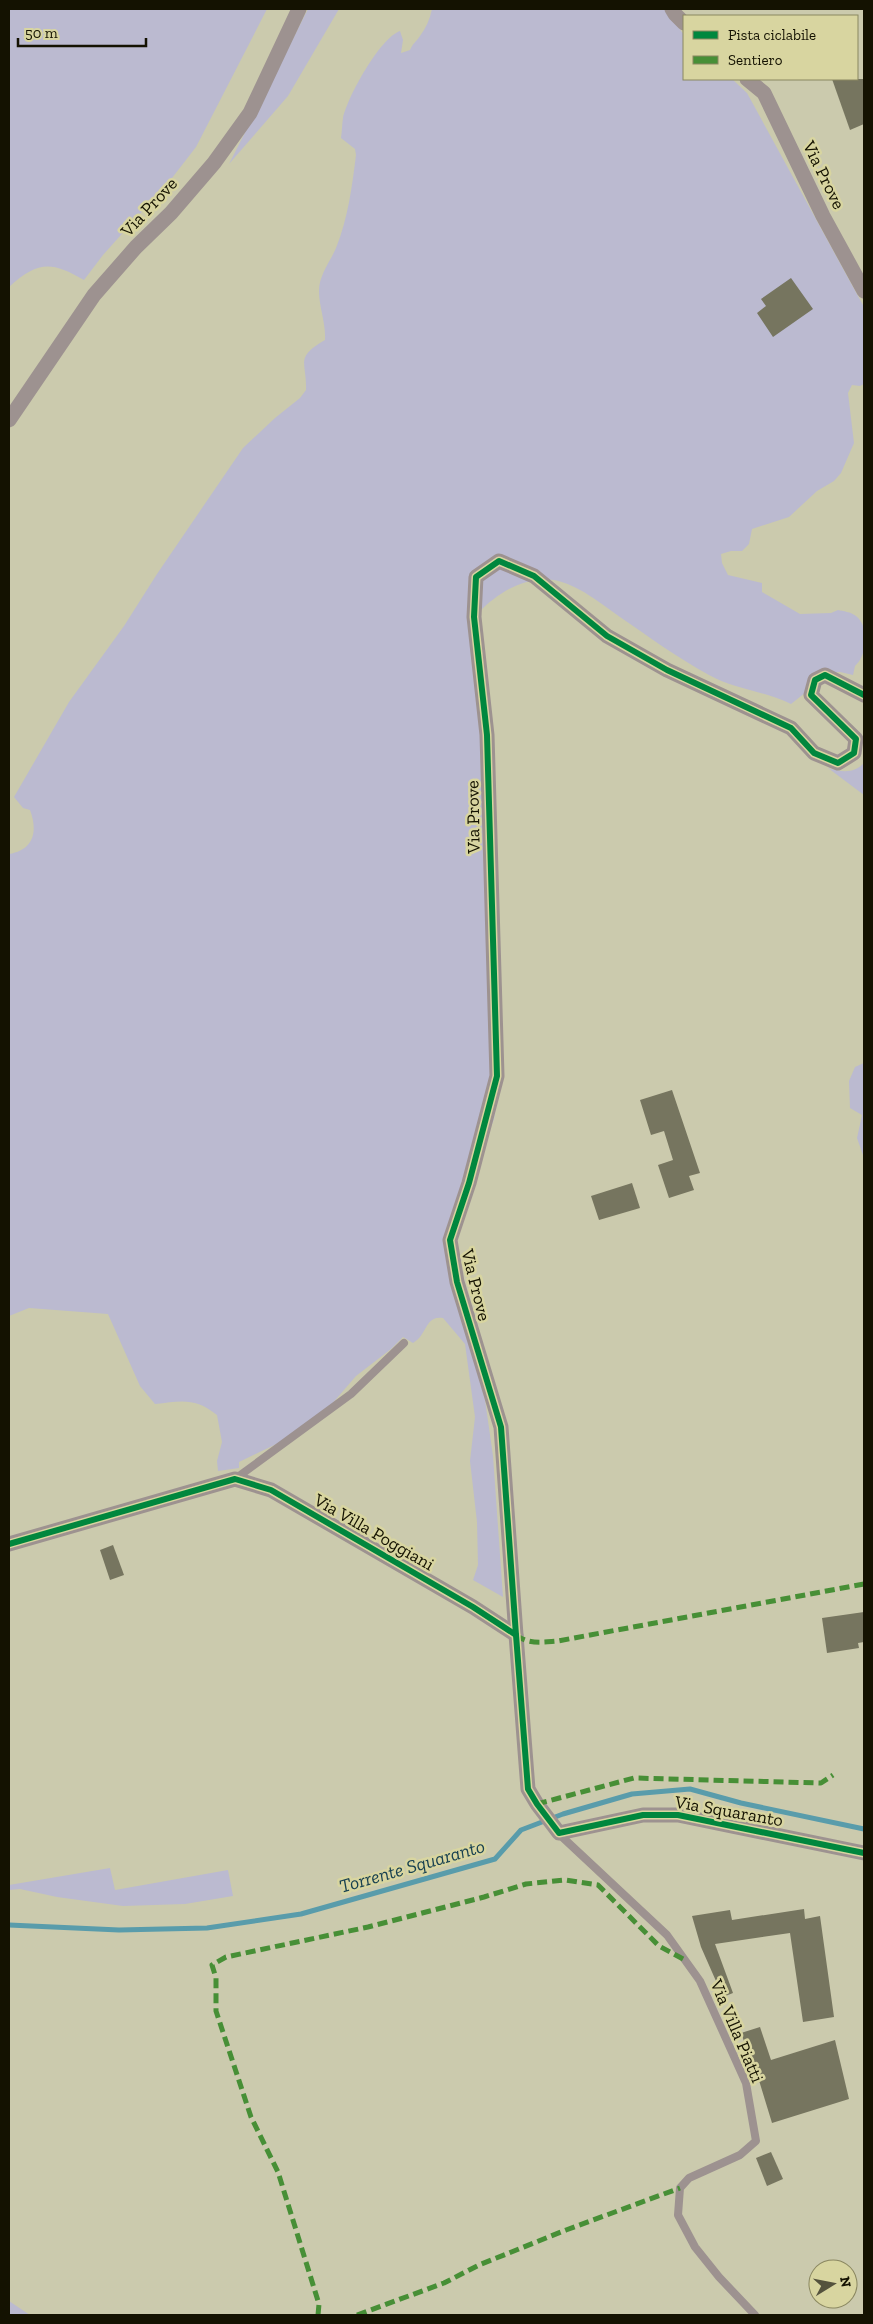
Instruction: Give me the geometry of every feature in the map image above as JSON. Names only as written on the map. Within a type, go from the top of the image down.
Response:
[{"type":"street","name":"Via Prove","points":[[9,420],[94,295],[136,247],[171,214],[214,163],[250,113],[299,9]]},
{"type":"street","points":[[672,9],[683,22]]},
{"type":"street","name":"Via Prove","points":[[748,80],[764,93],[823,216],[864,291]]},
{"type":"street","name":"Via Prove","points":[[516,1635],[501,1427],[457,1282],[450,1240],[469,1183],[497,1076],[486,735],[474,618],[476,578],[499,561],[534,576],[607,636],[667,670],[790,728],[814,753],[838,763],[854,753],[856,739],[811,695],[815,680],[824,675],[864,695]]},
{"type":"street","points":[[9,1544],[235,1478]]},
{"type":"street","name":"Via Villa Poggiani","points":[[235,1478],[271,1490],[473,1607],[516,1635]]},
{"type":"street","points":[[516,1635],[528,1788],[537,1804],[559,1833]]},
{"type":"street","name":"Via Squaranto","points":[[559,1833],[643,1815],[678,1815],[864,1853]]},
{"type":"lane","points":[[235,1478],[351,1394],[404,1343]]},
{"type":"lane","name":"Via Villa Piatti","points":[[559,1833],[667,1935],[700,1981],[746,2083],[756,2140],[740,2155],[689,2178],[680,2188],[678,2216],[695,2247],[719,2277],[755,2315]]},
{"type":"shaded area","points":[[9,9],[267,9],[196,147],[172,178],[103,255],[84,280],[62,269],[45,267],[28,272],[9,287]]},
{"type":"shaded area","points":[[308,9],[339,9],[288,96],[229,164]]},
{"type":"shaded area","points":[[432,9],[665,9],[683,34],[683,80],[733,80],[747,93],[864,307],[864,384],[860,386],[852,385],[848,393],[854,443],[841,473],[834,481],[817,491],[789,517],[752,529],[749,544],[742,551],[731,551],[721,554],[722,563],[728,575],[762,583],[762,592],[800,614],[831,613],[838,610],[856,616],[863,627],[865,641],[862,656],[855,666],[853,675],[840,672],[830,673],[791,704],[729,684],[709,675],[686,662],[589,595],[563,582],[554,580],[533,580],[513,587],[495,598],[480,611],[482,736],[499,1087],[494,1119],[447,1244],[485,1400],[493,1456],[503,1597],[473,1580],[478,1565],[477,1522],[470,1461],[475,1417],[465,1344],[443,1318],[432,1320],[420,1337],[413,1343],[403,1337],[391,1349],[356,1376],[331,1405],[293,1436],[239,1462],[239,1468],[218,1471],[217,1461],[222,1442],[217,1415],[202,1405],[195,1403],[180,1401],[155,1404],[140,1386],[108,1314],[29,1308],[9,1316],[9,854],[17,852],[29,844],[34,825],[30,810],[23,808],[14,797],[69,702],[124,626],[243,448],[300,398],[306,390],[304,361],[309,351],[325,340],[319,285],[340,237],[347,214],[353,179],[355,149],[341,138],[346,108],[366,69],[383,44],[400,31],[403,40],[401,53],[410,50],[426,27]]},
{"type":"shaded area","points":[[864,763],[864,795],[828,768],[847,771],[856,769]]},
{"type":"shaded area","points":[[864,1063],[864,1158],[857,1138],[862,1115],[850,1108],[849,1081],[855,1067]]},
{"type":"shaded area","points":[[110,1868],[115,1890],[228,1870],[233,1896],[185,1904],[123,1906],[57,1897],[20,1889],[9,1890],[9,1885]]},
{"type":"shaded area","points":[[9,2301],[30,2315],[9,2315]]},
{"type":"building","points":[[864,79],[864,124],[850,130],[832,80]]},
{"type":"building","points":[[791,278],[813,309],[773,337],[757,313],[766,306],[761,299]]},
{"type":"building","points":[[672,1090],[700,1173],[689,1176],[694,1190],[669,1198],[658,1165],[673,1160],[664,1131],[651,1135],[640,1100]]},
{"type":"building","points":[[632,1183],[640,1208],[599,1220],[591,1196]]},
{"type":"building","points":[[113,1545],[124,1575],[110,1580],[100,1550]]},
{"type":"building","points":[[864,1612],[864,1642],[858,1643],[859,1648],[827,1653],[822,1618]]},
{"type":"building","points":[[804,1909],[805,1919],[820,1916],[834,2017],[803,2022],[790,1933],[715,1944],[733,1993],[723,1997],[701,1947],[692,1916],[730,1910],[732,1920]]},
{"type":"building","points":[[760,2027],[771,2060],[835,2040],[849,2099],[772,2123],[750,2051],[748,2052],[741,2033]]},
{"type":"building","points":[[771,2152],[783,2179],[767,2186],[756,2158]]},
{"type":"waterway","name":"Torrente Squaranto","points":[[9,1925],[119,1930],[207,1928],[301,1914],[495,1859],[521,1830],[563,1814],[632,1794],[690,1789],[741,1803],[864,1829]]},
{"type":"marked path","points":[[516,1635],[531,1642],[558,1641],[864,1584]]},
{"type":"marked path","points":[[537,1804],[634,1778],[821,1783],[833,1775]]},
{"type":"marked path","points":[[318,2315],[319,2304],[278,2172],[251,2117],[216,2011],[216,1978],[212,1965],[226,1957],[368,1927],[484,1897],[526,1884],[565,1880],[598,1885],[659,1946],[685,1960]]},
{"type":"marked path","points":[[357,2315],[444,2283],[479,2265],[566,2230],[680,2188]]},
{"type":"cycle path","points":[[516,1635],[501,1427],[457,1282],[450,1240],[469,1183],[497,1076],[487,735],[474,617],[476,577],[499,561],[534,576],[607,636],[667,670],[791,728],[814,753],[838,763],[854,753],[856,739],[811,695],[815,680],[825,675],[864,695]]},
{"type":"cycle path","points":[[9,1544],[235,1479],[271,1490],[473,1607],[516,1635],[528,1789],[559,1833],[643,1815],[678,1815],[864,1853]]}]
